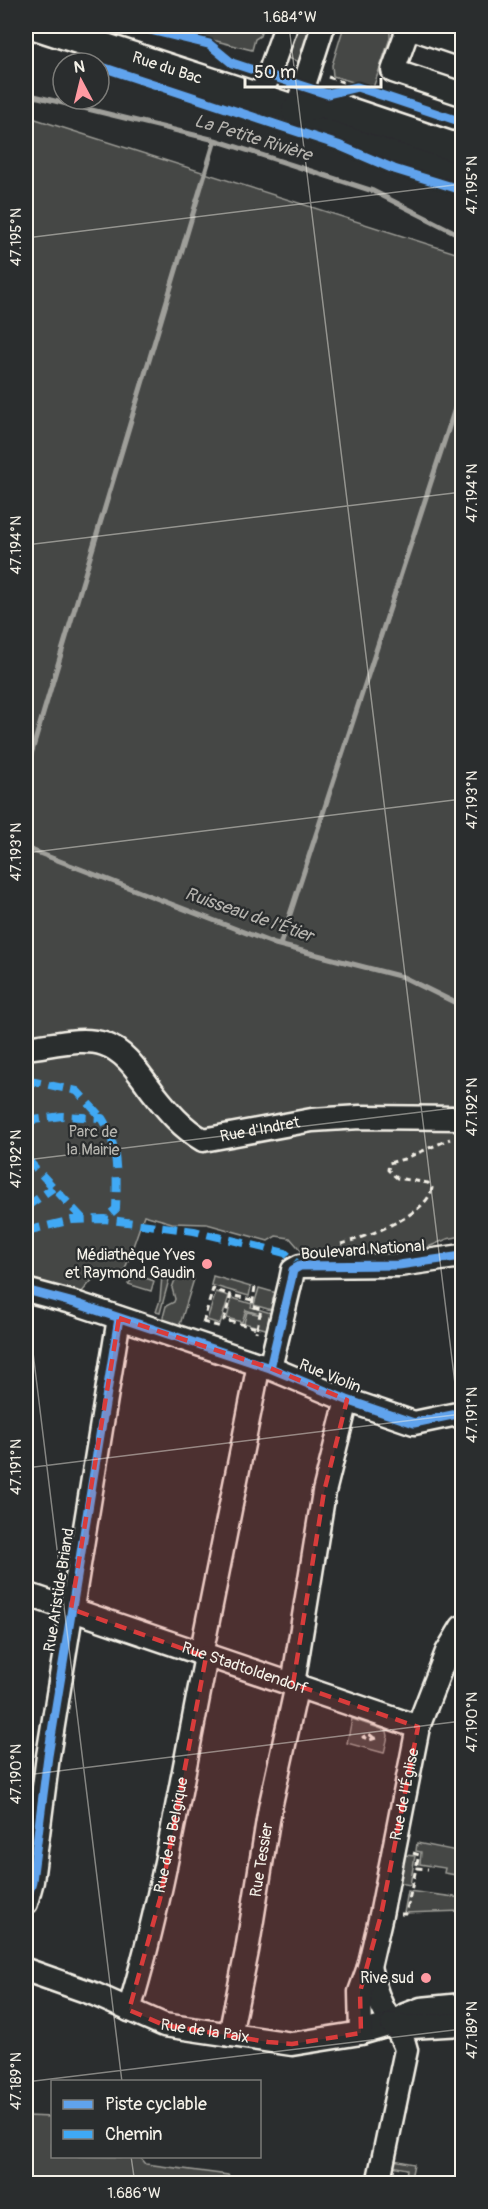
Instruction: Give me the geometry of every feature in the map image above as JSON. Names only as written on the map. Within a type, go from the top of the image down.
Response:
[{"type":"main road","name":"Rue du Bac","points":[[38,26],[296,110],[315,125],[462,174]]},
{"type":"main road","name":"Rue du Bac","points":[[296,110],[322,103],[462,150]]},
{"type":"street","points":[[260,99],[285,26]]},
{"type":"street","points":[[296,110],[324,26]]},
{"type":"street","points":[[462,45],[408,26],[393,71],[462,94]]},
{"type":"street","name":"Rue d'Indret","points":[[26,1048],[72,1041],[104,1044],[130,1061],[186,1130],[203,1140],[312,1120],[360,1117],[460,1127]]},
{"type":"street","name":"Boulevard National","points":[[265,1366],[294,1270],[300,1266],[399,1265],[462,1256]]},
{"type":"street","name":"Rue Violin","points":[[26,1290],[78,1304],[265,1366],[347,1400],[414,1423],[462,1413]]},
{"type":"street","name":"Rue Aristide Briand","points":[[26,1903],[32,1881],[48,1756],[119,1318]]},
{"type":"street","name":"Rue de la Belgique","points":[[129,2010],[160,1899],[204,1656],[265,1366]]},
{"type":"street","name":"Rue Tessier","points":[[230,2035],[247,1951],[270,1808],[295,1685],[324,1492],[347,1400]]},
{"type":"street","name":"Rue Stadtoldendorf","points":[[26,1594],[418,1727]]},
{"type":"street","name":"Rue de l'Église","points":[[361,2033],[360,1992],[369,1967],[381,1916],[418,1727],[447,1652],[462,1627]]},
{"type":"street","name":"Rue de l'Église","points":[[369,1967],[378,1997],[392,2024],[404,2040],[405,2060],[378,2184]]},
{"type":"street","name":"Rue de la Paix","points":[[26,1970],[94,1994],[164,2025],[292,2044],[361,2033],[392,2024],[405,2015],[421,2009],[462,2006]]},
{"type":"street","name":"Rue de la Paix","points":[[392,2024],[411,2027],[462,2024]]},
{"type":"path","points":[[337,91],[357,87],[368,90]]},
{"type":"path","points":[[336,1246],[366,1237],[405,1217],[421,1205],[431,1194],[432,1188],[428,1183],[397,1178],[388,1170],[388,1163],[404,1159],[460,1127]]},
{"type":"path","points":[[255,1287],[252,1306],[267,1311]]},
{"type":"path","points":[[196,1344],[211,1289],[252,1300]]},
{"type":"path","points":[[231,1295],[224,1320],[256,1330],[261,1309]]},
{"type":"path","points":[[203,1322],[221,1327]]},
{"type":"path","points":[[374,1738],[381,1737]]},
{"type":"highlighted area","points":[[119,1318],[270,1368],[347,1400],[324,1492],[293,1684],[418,1727],[381,1915],[360,1992],[361,2033],[292,2044],[164,2025],[129,2010],[160,1899],[206,1657],[71,1609]]},
{"type":"green space","points":[[157,26],[263,26],[260,36],[255,39],[252,50]]},
{"type":"green space","points":[[292,26],[317,26],[306,64],[282,56]]},
{"type":"green space","points":[[344,26],[390,26],[390,38],[373,88],[333,76],[332,65]]},
{"type":"green space","name":"Parc de la Mairie","points":[[26,116],[462,255],[462,1236],[447,1239],[414,1253],[304,1254],[290,1238],[276,1236],[268,1241],[207,1224],[172,1223],[144,1215],[124,1272],[94,1278],[81,1293],[26,1277]]},
{"type":"green space","points":[[171,1272],[160,1313],[156,1312],[160,1300],[162,1276]]},
{"type":"green space","points":[[137,1275],[154,1281],[151,1291],[128,1284]]},
{"type":"green space","points":[[180,1275],[194,1279],[178,1331],[161,1325],[166,1306],[174,1302],[172,1288],[176,1277]]},
{"type":"green space","points":[[213,1276],[251,1287],[249,1296],[211,1285]]},
{"type":"green space","points":[[259,1288],[280,1294],[275,1311],[254,1305]]},
{"type":"green space","points":[[216,1292],[229,1296],[220,1324],[207,1320]]},
{"type":"green space","points":[[232,1298],[274,1314],[269,1330],[244,1323],[247,1312],[262,1315],[246,1310],[242,1322],[227,1318]]},
{"type":"green space","points":[[352,1719],[387,1731],[384,1753],[347,1743]]},
{"type":"green space","points":[[417,1843],[462,1852],[462,1876],[444,1873],[445,1868],[420,1864],[421,1852],[416,1851]]},
{"type":"green space","points":[[404,1855],[415,1856],[410,1885],[399,1883]]},
{"type":"green space","points":[[408,1891],[462,1898],[462,1911],[404,1913]]},
{"type":"green space","points":[[26,2116],[51,2117],[51,2158],[141,2158],[146,2164],[228,2175],[233,2183],[26,2183]]},
{"type":"green space","points":[[394,2160],[414,2164],[410,2183],[405,2183],[407,2169],[392,2166]]},
{"type":"waterway","name":"La Petite Rivière","points":[[26,94],[215,140],[373,191],[462,236]]},
{"type":"waterway","points":[[26,771],[215,140]]},
{"type":"waterway","points":[[280,945],[462,387]]},
{"type":"waterway","name":"Ruisseau de l'Étier","points":[[26,848],[275,944],[403,977],[462,1006]]},
{"type":"marked path","points":[[26,1080],[77,1091],[102,1118]]},
{"type":"marked path","points":[[26,1121],[62,1116],[102,1118],[112,1139],[116,1174],[116,1209],[104,1219]]},
{"type":"marked path","points":[[26,1158],[82,1218]]},
{"type":"marked path","points":[[26,1207],[53,1188]]},
{"type":"marked path","points":[[26,1231],[72,1220],[104,1219],[194,1231],[285,1253],[300,1266]]},
{"type":"cycle path","points":[[134,26],[209,44],[232,63],[327,94],[357,87],[462,122]]},
{"type":"cycle path","points":[[111,70],[338,145],[394,169],[462,190]]},
{"type":"cycle path","points":[[270,1368],[293,1270],[300,1266],[399,1265],[462,1256]]},
{"type":"cycle path","points":[[26,1290],[78,1304],[270,1368],[347,1400],[414,1423],[462,1413]]},
{"type":"cycle path","points":[[26,1903],[32,1881],[48,1756],[119,1318]]},
{"type":"place","name":"Médiathèque Yves et Raymond Gaudin","points":[[207,1264]]},
{"type":"place","name":"Rive sud","points":[[426,1978]]}]
